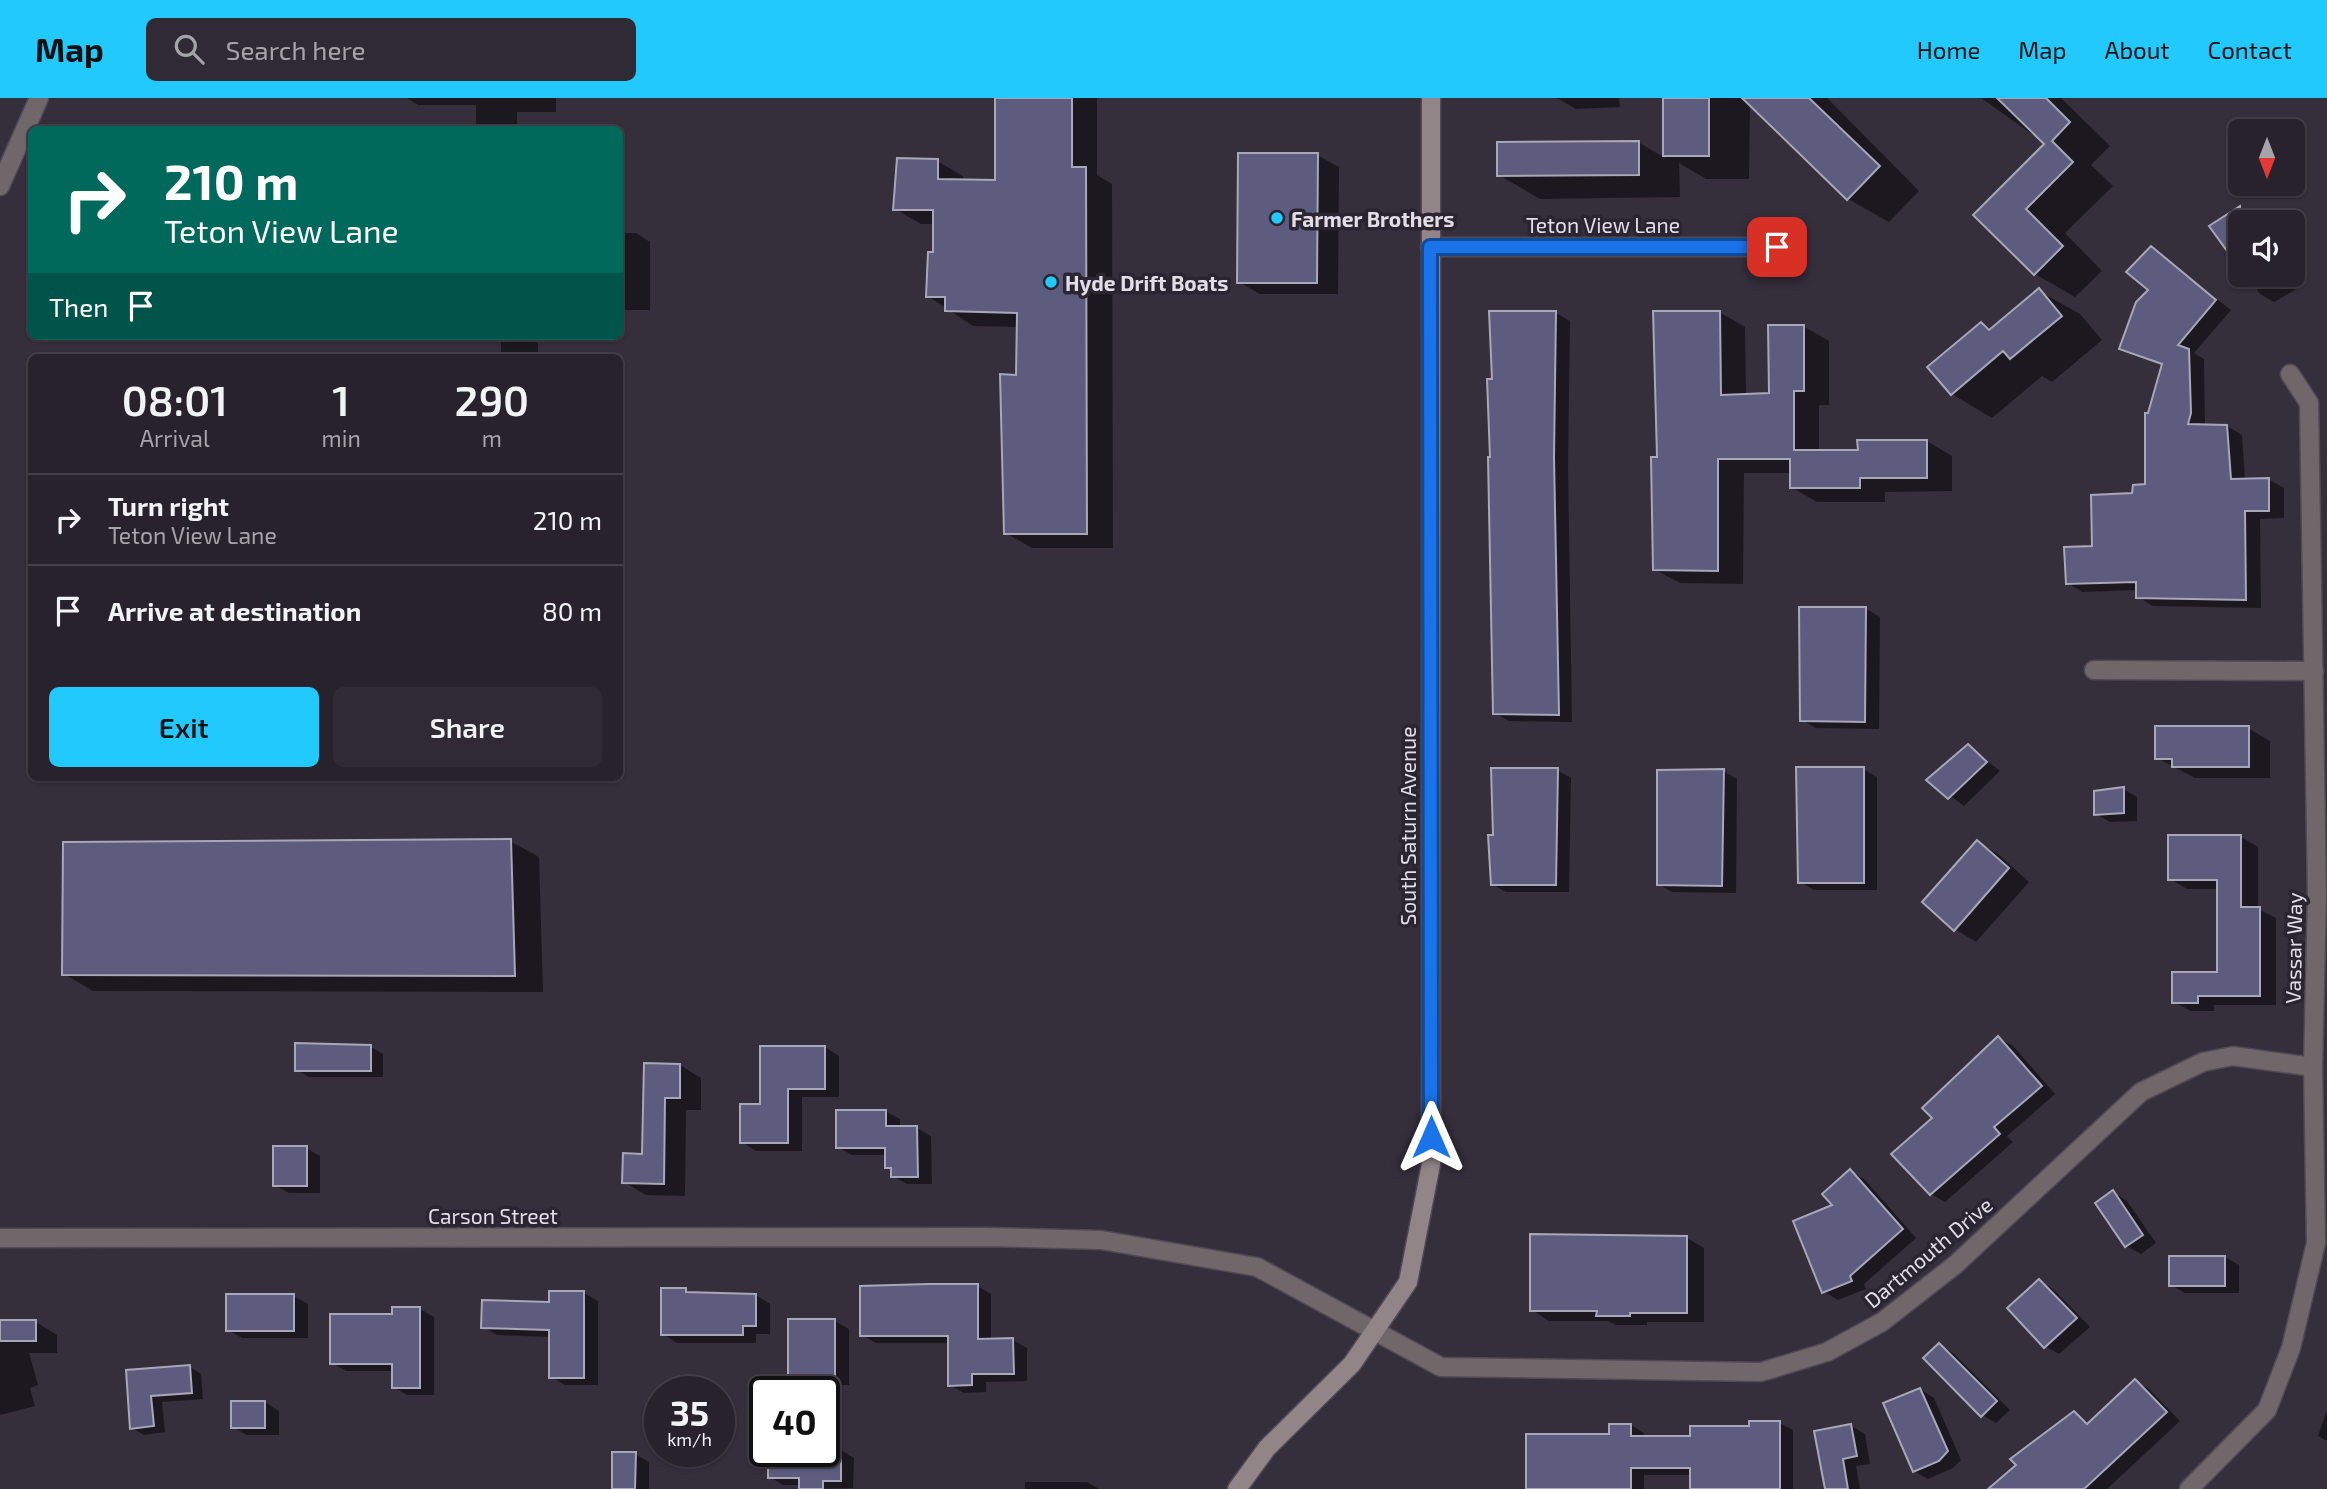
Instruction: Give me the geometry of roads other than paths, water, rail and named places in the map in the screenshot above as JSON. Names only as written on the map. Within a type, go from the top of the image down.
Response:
[{"type":"street","points":[[0,186],[39,98]]},
{"type":"street","name":"South Saturn Avenue","points":[[1237,1489],[1267,1448],[1352,1364],[1408,1282],[1431,1164],[1432,98]]},
{"type":"street","name":"Teton View Lane","points":[[1430,247],[1777,247]]},
{"type":"street","name":"Vassar Way","points":[[2189,1489],[2267,1410],[2291,1348],[2316,1243],[2313,1067],[2322,896],[2309,403],[2290,374]]},
{"type":"street","points":[[2094,670],[2314,671]]},
{"type":"street","name":"Dartmouth Drive","points":[[1441,1367],[1760,1372],[1827,1352],[1882,1322],[1955,1265],[2141,1092],[2203,1062],[2233,1056],[2313,1067]]},
{"type":"street","name":"Carson Street","points":[[0,1238],[986,1237],[1101,1240],[1257,1267],[1373,1333],[1441,1367]]},
{"type":"place","name":"Farmer Brothers","points":[[1277,218]]},
{"type":"place","name":"Hyde Drift Boats","points":[[1051,282]]}]
